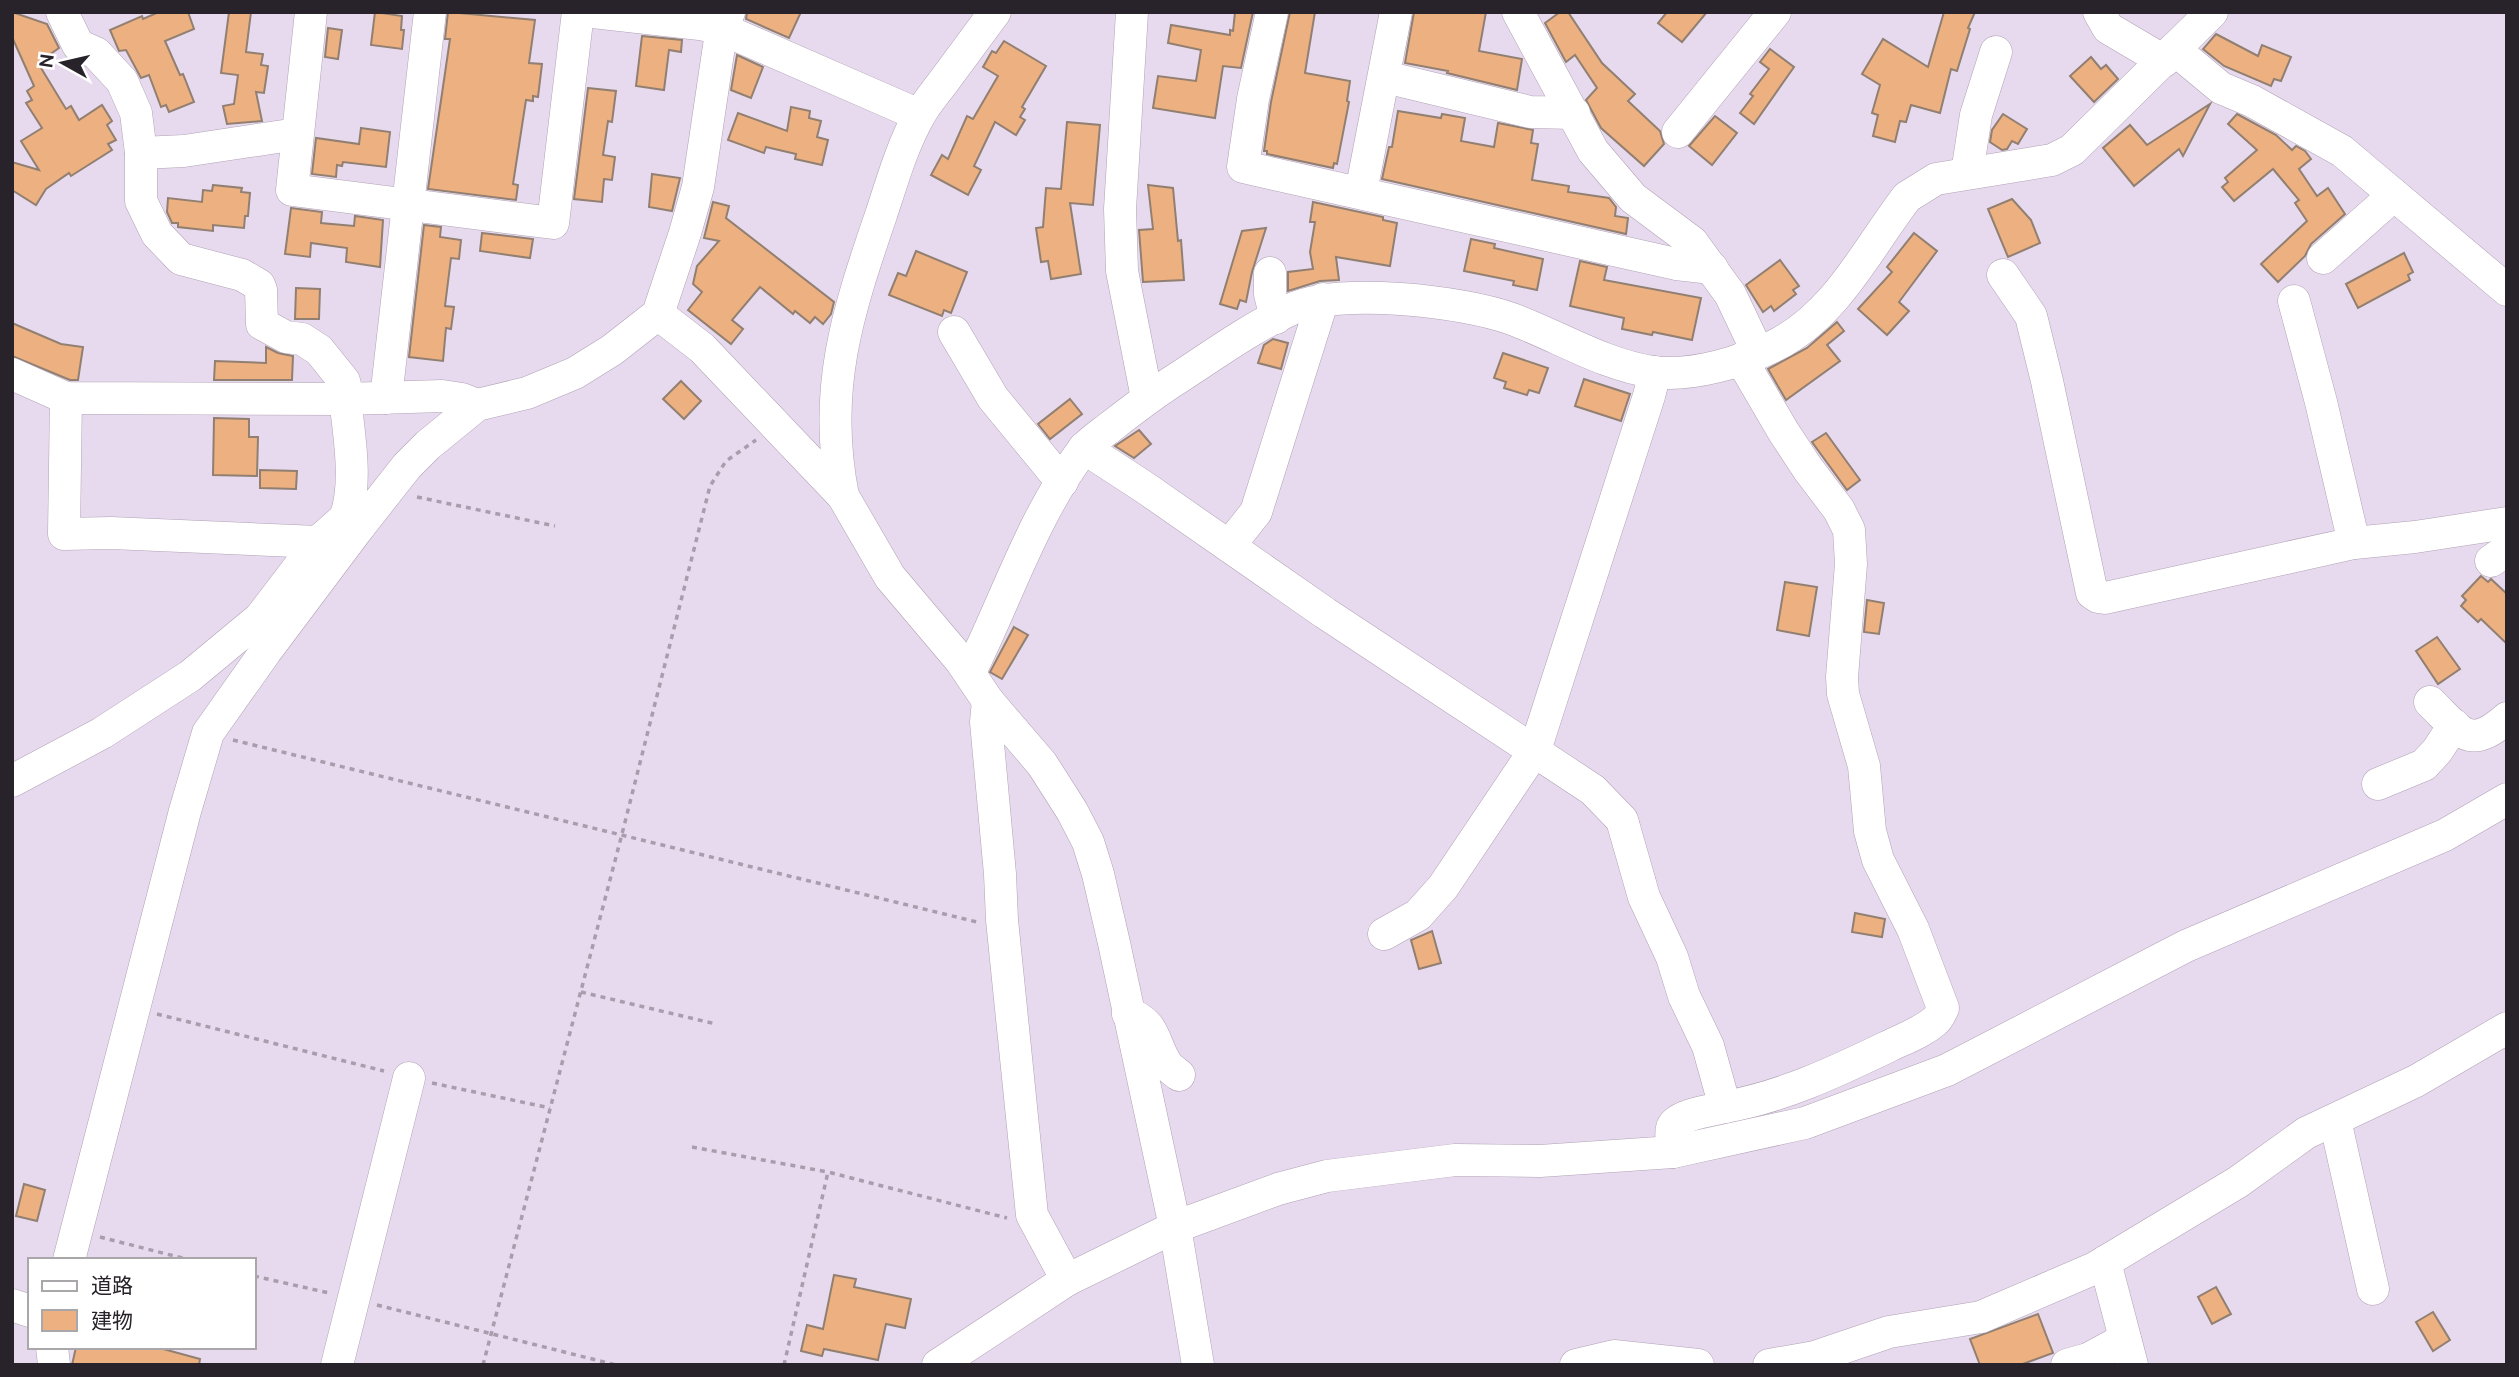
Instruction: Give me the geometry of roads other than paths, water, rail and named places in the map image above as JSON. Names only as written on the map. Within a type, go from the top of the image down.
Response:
[{"type":"street","points":[[62,12],[78,45],[96,53],[122,81],[136,113],[141,153],[141,201],[157,234],[181,259],[242,275],[259,285],[262,324],[286,337],[302,339],[319,350],[344,381],[352,523]]},
{"type":"street","points":[[311,12],[292,190],[553,223],[578,12]]},
{"type":"street","points":[[386,398],[430,12]]},
{"type":"street","points":[[593,12],[700,24],[726,21],[919,115]]},
{"type":"street","points":[[843,496],[836,463],[833,423],[835,381],[846,326],[892,183],[919,115],[995,12]]},
{"type":"street","points":[[1132,12],[1119,209],[1122,271],[1147,398]]},
{"type":"street","points":[[1272,12],[1253,99],[1243,167],[1675,264],[1712,268]]},
{"type":"street","points":[[1361,192],[1396,12]]},
{"type":"street","points":[[1519,12],[1593,151],[1633,198],[1692,242],[1730,294],[1750,356],[1783,431],[1839,510],[1849,530],[1851,564],[1843,685],[1864,766],[1870,831],[1878,860],[1913,929],[1943,1008],[1936,1021],[1918,1032],[1787,1091],[1681,1118],[1671,1129],[1673,1152]]},
{"type":"street","points":[[1678,132],[1775,12]]},
{"type":"street","points":[[2099,12],[2108,28],[2169,55],[2221,88],[2252,101],[2342,150],[2507,290]]},
{"type":"street","points":[[970,672],[1023,552],[1084,448],[1147,398],[1292,309],[1323,299],[1437,302],[1509,317],[1609,359],[1654,372],[1692,370],[1727,364],[1750,356],[1803,329],[1839,294],[1907,197],[1936,179],[2052,160],[2072,150],[2212,12]]},
{"type":"street","points":[[73,1245],[208,733],[352,523],[392,485],[428,445],[477,405],[527,393],[575,373],[612,350],[658,314],[698,187],[726,21]]},
{"type":"street","points":[[1967,173],[1976,115],[1996,52]]},
{"type":"street","points":[[1385,77],[1530,112],[1574,113]]},
{"type":"street","points":[[141,153],[184,151],[297,134]]},
{"type":"street","points":[[2323,258],[2394,195]]},
{"type":"street","points":[[1270,273],[1270,294],[1276,318]]},
{"type":"street","points":[[2003,275],[2031,316],[2092,593],[2098,597],[2105,598],[2354,542],[2415,537],[2507,523]]},
{"type":"street","points":[[1229,546],[1256,512],[1323,299]]},
{"type":"street","points":[[2294,301],[2354,542]]},
{"type":"street","points":[[658,314],[702,348],[843,496],[890,577],[970,672],[988,701],[1042,764],[1088,842],[1098,874],[1175,1227],[1198,1365]]},
{"type":"street","points":[[954,332],[993,398],[1062,482]]},
{"type":"street","points":[[1384,934],[1418,915],[1443,887],[1535,750],[1649,396],[1654,372]]},
{"type":"street","points":[[12,374],[66,398],[442,396],[477,405]]},
{"type":"street","points":[[66,398],[64,534],[111,533],[318,542]]},
{"type":"street","points":[[1084,448],[1593,790],[1622,820],[1644,897],[1672,957],[1684,996],[1709,1046],[1725,1107]]},
{"type":"street","points":[[17,774],[103,733],[190,676],[260,618],[318,542],[352,523]]},
{"type":"street","points":[[988,701],[986,722],[1002,920],[1032,1215],[1067,1280]]},
{"type":"street","points":[[2430,702],[2466,734],[2479,737],[2493,731],[2507,718]]},
{"type":"street","points":[[2378,784],[2424,765],[2454,725]]},
{"type":"street","points":[[938,1365],[1067,1280],[1175,1227],[1278,1189],[1327,1177],[1455,1160],[1540,1161],[1673,1152],[1805,1123],[1947,1070],[2186,946],[2445,835],[2507,799]]},
{"type":"street","points":[[1128,1014],[1141,1018],[1158,1042],[1166,1064],[1179,1075]]},
{"type":"street","points":[[1769,1365],[1816,1361],[1889,1332],[1981,1317],[2105,1262],[2238,1182],[2306,1133],[2416,1081],[2507,1028]]},
{"type":"street","points":[[337,1365],[410,1077]]},
{"type":"street","points":[[2336,1120],[2373,1289]]},
{"type":"street","points":[[2067,1365],[2129,1352],[2105,1262]]},
{"type":"street","points":[[1576,1365],[1614,1356],[1698,1365]]}]
